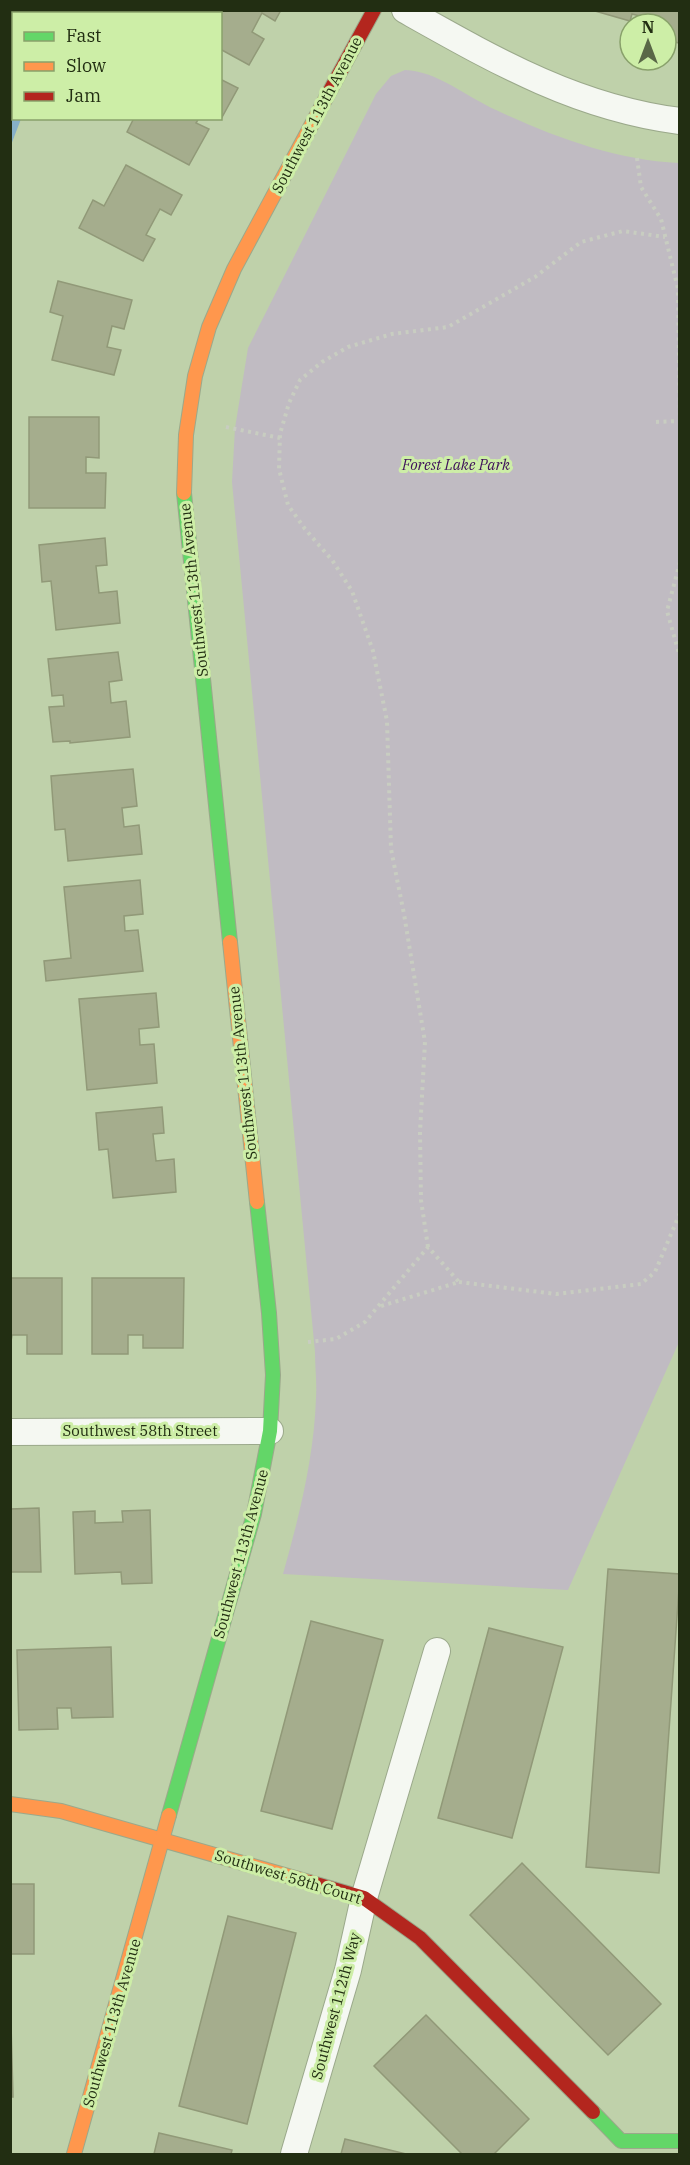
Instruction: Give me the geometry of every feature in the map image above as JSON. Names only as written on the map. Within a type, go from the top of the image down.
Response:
[{"type":"street","name":"Southwest 113th Avenue","points":[[74,2154],[254,1514],[270,1431],[273,1375],[269,1313],[184,495],[186,435],[195,376],[209,327],[234,268],[374,10]]},
{"type":"street","points":[[405,10],[518,72],[550,86],[623,111],[680,121]]},
{"type":"street","name":"Southwest 58th Street","points":[[10,1432],[270,1431]]},
{"type":"street","name":"Southwest 112th Way","points":[[294,2154],[348,1970],[364,1898],[437,1651]]},
{"type":"street","name":"Southwest 58th Court","points":[[10,1804],[61,1811],[364,1898],[420,1938],[615,2144]]},
{"type":"street","points":[[615,2144],[680,2141]]},
{"type":"path","points":[[638,158],[641,187],[661,219],[678,289],[679,422],[656,422]]},
{"type":"path","points":[[459,1282],[428,1247],[422,1200],[420,1132],[425,1042],[404,914],[390,849],[387,721],[373,651],[352,591],[332,560],[288,505],[279,469],[280,438],[289,403],[300,380],[322,362],[348,347],[392,334],[448,327],[535,277],[581,242],[623,231],[665,237]]},
{"type":"path","points":[[226,427],[280,438]]},
{"type":"path","points":[[680,562],[668,611],[680,657]]},
{"type":"path","points":[[378,1306],[459,1282],[556,1294],[641,1284],[655,1272],[680,1213]]},
{"type":"path","points":[[309,1342],[336,1339],[365,1322],[428,1247]]},
{"type":"green space","name":"Forest Lake Park","points":[[405,70],[429,75],[485,105],[563,138],[608,152],[679,163],[679,1342],[568,1590],[283,1574],[309,1465],[315,1420],[315,1352],[232,482],[235,428],[248,348],[376,94],[391,76]]},
{"type":"water","points":[[11,10],[81,11],[12,12],[12,120],[21,120],[11,145]]},
{"type":"building","points":[[198,10],[281,10],[275,21],[262,13],[252,32],[264,39],[249,65],[222,50],[222,12],[197,12]]},
{"type":"building","points":[[680,10],[679,43],[678,12],[618,12],[618,18],[595,11]]},
{"type":"building","points":[[222,80],[238,88],[222,117]]},
{"type":"building","points":[[133,120],[198,120],[196,123],[209,129],[189,165],[127,132]]},
{"type":"building","points":[[126,165],[182,195],[171,215],[160,209],[146,235],[155,239],[143,261],[79,228],[93,200],[104,206]]},
{"type":"building","points":[[58,281],[132,300],[124,329],[112,326],[107,347],[121,350],[114,375],[52,360],[63,316],[50,312]]},
{"type":"building","points":[[29,417],[99,417],[99,458],[86,457],[86,473],[106,473],[105,508],[29,508]]},
{"type":"building","points":[[105,538],[107,565],[96,566],[99,593],[117,591],[120,623],[56,630],[51,581],[42,582],[39,545]]},
{"type":"building","points":[[118,652],[122,680],[109,682],[111,703],[126,701],[130,737],[70,743],[70,741],[53,742],[49,707],[64,706],[63,695],[52,696],[48,659]]},
{"type":"building","points":[[133,769],[137,806],[122,808],[124,827],[139,825],[142,854],[68,861],[65,829],[55,830],[51,776]]},
{"type":"building","points":[[140,880],[143,914],[124,916],[125,931],[138,930],[143,971],[46,981],[44,961],[71,958],[64,887]]},
{"type":"building","points":[[156,993],[159,1027],[139,1029],[140,1045],[154,1044],[157,1083],[87,1090],[79,999]]},
{"type":"building","points":[[162,1107],[164,1133],[153,1134],[156,1161],[174,1159],[176,1192],[113,1198],[108,1149],[99,1150],[96,1113]]},
{"type":"building","points":[[10,1278],[62,1278],[62,1354],[27,1354],[27,1335],[12,1335],[10,1348]]},
{"type":"building","points":[[92,1278],[184,1278],[183,1348],[143,1348],[143,1335],[128,1335],[128,1354],[92,1354]]},
{"type":"building","points":[[39,1508],[41,1572],[10,1572],[10,1509]]},
{"type":"building","points":[[150,1510],[152,1583],[122,1584],[121,1572],[75,1574],[73,1512],[95,1511],[95,1523],[123,1522],[122,1511]]},
{"type":"building","points":[[608,1569],[680,1574],[659,1873],[586,1867]]},
{"type":"building","points":[[311,1621],[383,1640],[332,1829],[261,1811]]},
{"type":"building","points":[[489,1628],[563,1647],[512,1838],[438,1818]]},
{"type":"building","points":[[111,1647],[113,1717],[72,1718],[71,1708],[57,1708],[58,1729],[19,1730],[17,1650]]},
{"type":"building","points":[[522,1863],[661,2004],[608,2055],[470,1915]]},
{"type":"building","points":[[10,1884],[34,1884],[34,1954],[10,1954]]},
{"type":"building","points":[[228,1916],[296,1933],[247,2124],[179,2106]]},
{"type":"building","points":[[426,2015],[529,2119],[494,2154],[462,2154],[374,2066]]},
{"type":"building","points":[[11,2024],[13,2097],[10,2097]]},
{"type":"building","points":[[159,2133],[232,2150],[231,2154],[154,2154]]},
{"type":"building","points":[[345,2139],[406,2154],[341,2154]]},
{"type":"traffic: fast","points":[[184,493],[230,942]]},
{"type":"traffic: fast","points":[[169,1815],[254,1514],[270,1431],[273,1375],[257,1202]]},
{"type":"traffic: fast","points":[[593,2112],[621,2141],[680,2141]]},
{"type":"traffic: slow","points":[[184,493],[186,435],[195,376],[209,327],[234,269],[326,98]]},
{"type":"traffic: slow","points":[[230,942],[257,1202]]},
{"type":"traffic: slow","points":[[10,1804],[61,1811],[309,1882]]},
{"type":"traffic: slow","points":[[74,2154],[169,1815]]},
{"type":"traffic: jam","points":[[326,98],[374,10]]},
{"type":"traffic: jam","points":[[309,1882],[364,1898],[420,1938],[593,2112]]}]
